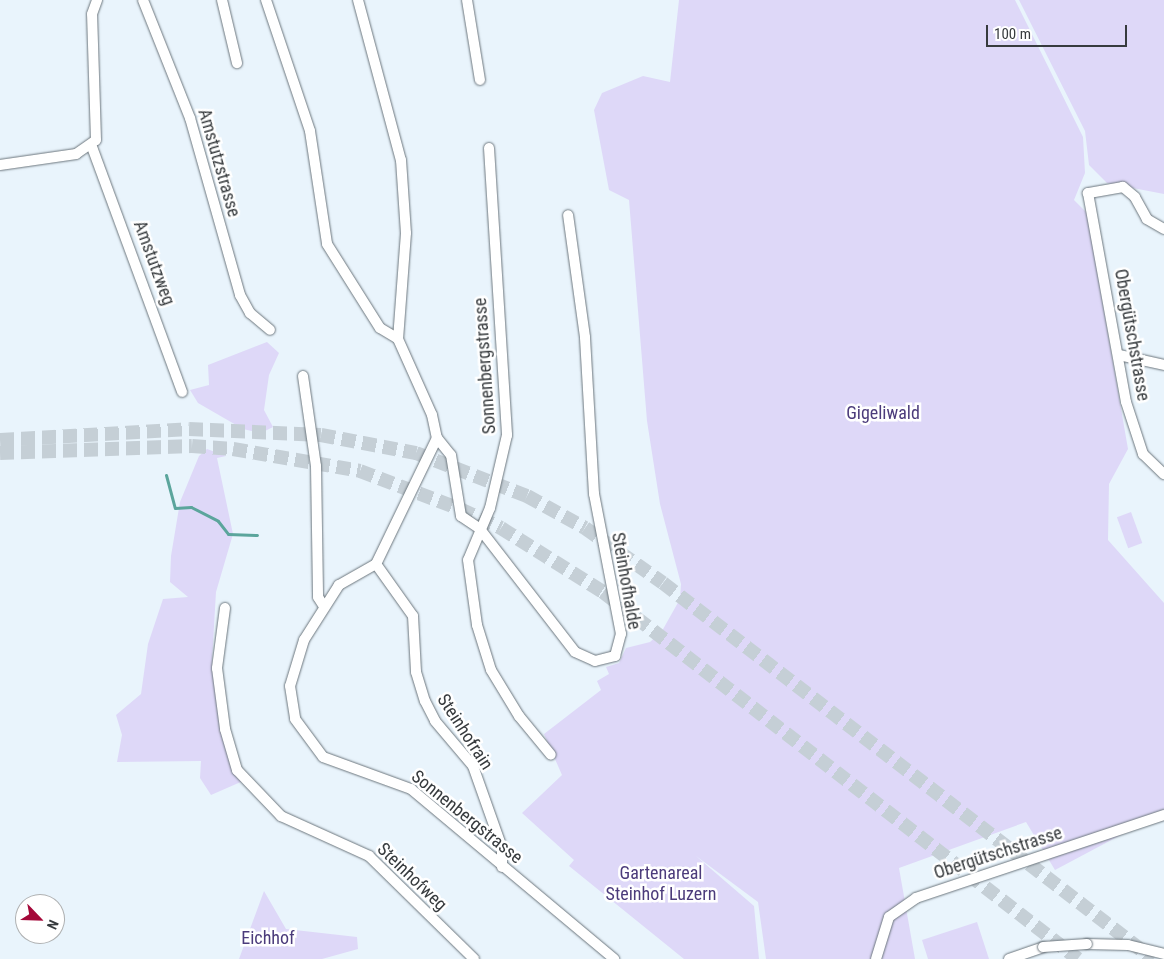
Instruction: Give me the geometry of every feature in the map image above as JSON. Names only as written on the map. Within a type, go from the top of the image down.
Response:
[{"type":"street","points":[[0,165],[76,154],[92,147],[98,133],[92,14],[97,0]]},
{"type":"street","name":"Amstutzstrasse","points":[[143,0],[190,118],[240,295],[250,313],[270,330]]},
{"type":"street","points":[[222,0],[238,63]]},
{"type":"street","points":[[266,0],[310,131],[327,244],[380,328],[398,339]]},
{"type":"street","points":[[358,0],[401,160],[406,233],[398,339],[426,399],[437,438],[451,455],[459,510],[480,530],[468,560],[477,625],[488,661],[519,716],[551,755]]},
{"type":"street","points":[[467,0],[480,80]]},
{"type":"street","name":"Amstutzweg","points":[[92,147],[182,392]]},
{"type":"street","name":"Sonnenbergstrasse","points":[[480,530],[507,435],[489,148]]},
{"type":"street","name":"Obergütschstrasse","points":[[1164,229],[1147,219],[1135,197],[1123,188],[1088,193],[1137,439],[1142,454],[1164,474]]},
{"type":"street","name":"Steinhofhalde","points":[[480,530],[575,652],[594,661],[614,656],[622,634],[594,494],[585,337],[568,215]]},
{"type":"street","points":[[1119,355],[1164,365]]},
{"type":"street","points":[[302,376],[316,466],[318,597],[323,605]]},
{"type":"street","points":[[376,564],[437,438]]},
{"type":"street","name":"Sonnenbergstrasse","points":[[376,564],[339,585],[323,605],[295,664],[290,686],[290,704],[305,738],[323,757],[343,768],[392,779],[412,789],[502,867],[614,959]]},
{"type":"street","name":"Steinhofrain","points":[[376,564],[413,616],[416,672],[425,702],[435,721],[474,766],[502,848],[502,867]]},
{"type":"street","name":"Steinhofweg","points":[[225,608],[216,668],[225,729],[237,770],[281,816],[369,856],[474,959]]},
{"type":"street","name":"Obergütschstrasse","points":[[876,959],[881,929],[900,907],[1044,854],[1164,815]]},
{"type":"street","points":[[1009,959],[1043,947],[1087,944],[1128,945],[1164,954]]},
{"type":"green space","name":"Gigeliwald","points":[[679,0],[1015,0],[1083,137],[1085,173],[1074,200],[1087,213],[1128,449],[1109,484],[1108,540],[1164,603],[1164,812],[1055,870],[1026,822],[899,868],[915,959],[766,959],[758,902],[696,856],[754,906],[759,959],[684,959],[569,866],[574,860],[522,813],[562,775],[544,734],[601,690],[597,681],[609,674],[606,667],[619,663],[626,648],[650,642],[662,631],[680,599],[681,584],[660,504],[647,421],[629,200],[609,190],[594,110],[602,93],[643,76],[670,82]]},
{"type":"green space","points":[[1019,0],[1164,0],[1164,194],[1107,183],[1089,165],[1085,131]]},
{"type":"green space","points":[[267,342],[279,353],[269,375],[264,410],[273,427],[261,433],[243,429],[198,403],[190,390],[209,385],[208,365]]},
{"type":"green space","points":[[207,449],[226,456],[217,458],[233,534],[216,592],[212,660],[223,740],[243,781],[211,795],[200,778],[201,761],[117,762],[122,735],[116,715],[141,694],[148,644],[163,599],[188,597],[170,582],[171,556],[180,502],[199,456]]},
{"type":"green space","points":[[1131,512],[1142,543],[1128,548],[1117,517]]},
{"type":"green space","name":"Eichhof","points":[[264,891],[286,929],[357,937],[358,949],[322,959],[239,959]]},
{"type":"green space","points":[[977,922],[989,959],[928,959],[922,940]]},
{"type":"waterway","points":[[166,475],[175,508],[191,507],[218,521],[228,534],[257,535]]},
{"type":"tunnel","points":[[0,440],[189,429],[321,435],[416,453],[527,496],[585,528],[663,583],[1153,959]]},
{"type":"tunnel","points":[[0,453],[192,446],[233,449],[360,471],[460,509],[501,528],[603,592],[1078,959]]},
{"type":"park label","name":"Gartenareal Steinhof Luzern","points":[[661,884]]}]
